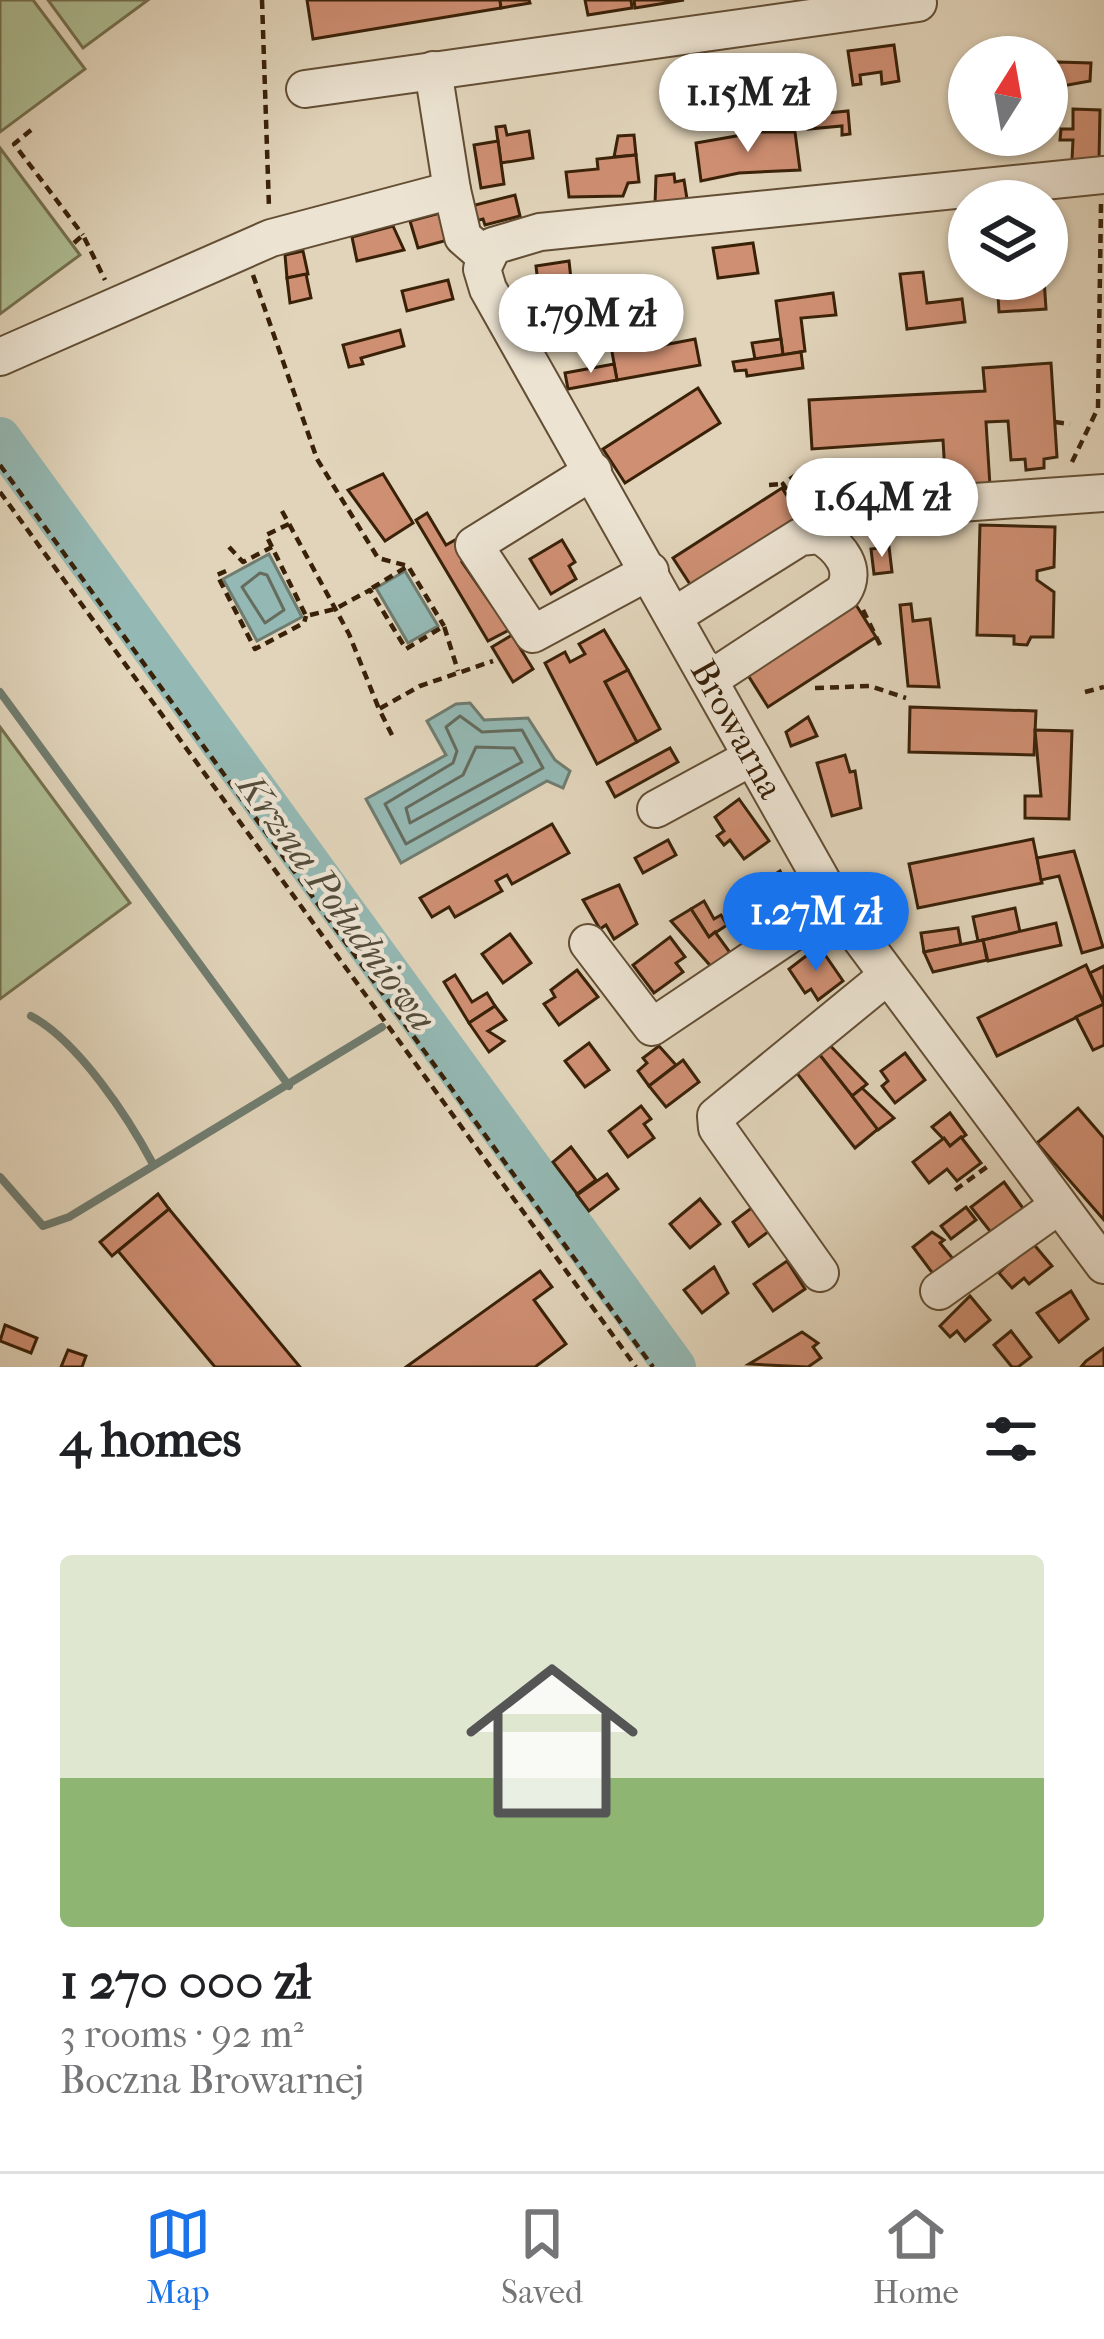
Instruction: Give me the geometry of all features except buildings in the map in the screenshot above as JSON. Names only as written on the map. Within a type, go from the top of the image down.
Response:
[{"type":"street","points":[[304,89],[839,7],[918,3]]},
{"type":"street","name":"Browarna","points":[[433,70],[463,237],[752,758],[835,904],[1104,1265]]},
{"type":"street","points":[[486,272],[504,239],[539,232],[1102,185]]},
{"type":"street","points":[[0,357],[257,246],[452,190]]},
{"type":"street","points":[[592,471],[474,545],[532,634],[650,571]]},
{"type":"street","points":[[811,479],[916,478],[945,503],[1104,493]]},
{"type":"street","points":[[674,616],[800,537],[816,535],[832,543],[848,563],[848,585],[709,680]]},
{"type":"street","points":[[656,809],[752,758]]},
{"type":"street","points":[[588,943],[652,1028],[835,904]]},
{"type":"street","points":[[820,1273],[717,1128],[716,1115],[887,976]]},
{"type":"street","points":[[939,1291],[1058,1206]]},
{"type":"path","points":[[262,0],[257,246],[317,459],[378,558],[408,566],[444,626],[458,671]]},
{"type":"path","points":[[32,130],[14,144],[83,235],[116,308]]},
{"type":"path","points":[[1072,462],[1098,408],[1102,185]]},
{"type":"path","points":[[74,243],[83,235]]},
{"type":"path","points":[[1055,422],[1070,424]]},
{"type":"path","points":[[0,465],[652,1367]]},
{"type":"path","points":[[769,485],[811,479]]},
{"type":"path","points":[[783,484],[816,535]]},
{"type":"path","points":[[0,492],[636,1367]]},
{"type":"path","points":[[282,511],[335,609],[392,735]]},
{"type":"path","points":[[226,572],[217,575],[254,649],[304,623],[306,616],[266,535],[289,524]]},
{"type":"path","points":[[229,547],[243,562],[272,548]]},
{"type":"path","points":[[306,616],[335,609],[408,566]]},
{"type":"path","points":[[848,585],[881,647]]},
{"type":"path","points":[[370,590],[406,649],[444,626]]},
{"type":"path","points":[[380,710],[458,671],[493,661]]},
{"type":"path","points":[[815,688],[870,686],[906,698]]},
{"type":"path","points":[[1085,692],[1104,687]]},
{"type":"path","points":[[955,1190],[1000,1157]]},
{"type":"green space","points":[[0,0],[33,0],[85,69],[0,132]]},
{"type":"green space","points":[[48,0],[148,0],[83,48]]},
{"type":"green space","points":[[0,148],[80,255],[0,314]]},
{"type":"green space","points":[[0,727],[130,903],[0,999]]},
{"type":"water","points":[[269,554],[302,617],[257,641],[223,579]]},
{"type":"water","points":[[405,571],[438,626],[408,643],[376,588]]},
{"type":"water","points":[[470,703],[484,720],[528,718],[555,760],[570,771],[563,788],[547,781],[401,863],[366,799],[446,755],[427,721],[456,704]]},
{"type":"waterway","name":"Krzna Południowa","points":[[0,438],[675,1367]]},
{"type":"waterway","points":[[0,692],[289,1086]]},
{"type":"waterway","points":[[406,1011],[412,1007]]},
{"type":"waterway","points":[[31,1016],[84,1061],[153,1164]]},
{"type":"waterway","points":[[0,1177],[43,1226],[69,1217],[382,1027]]}]
